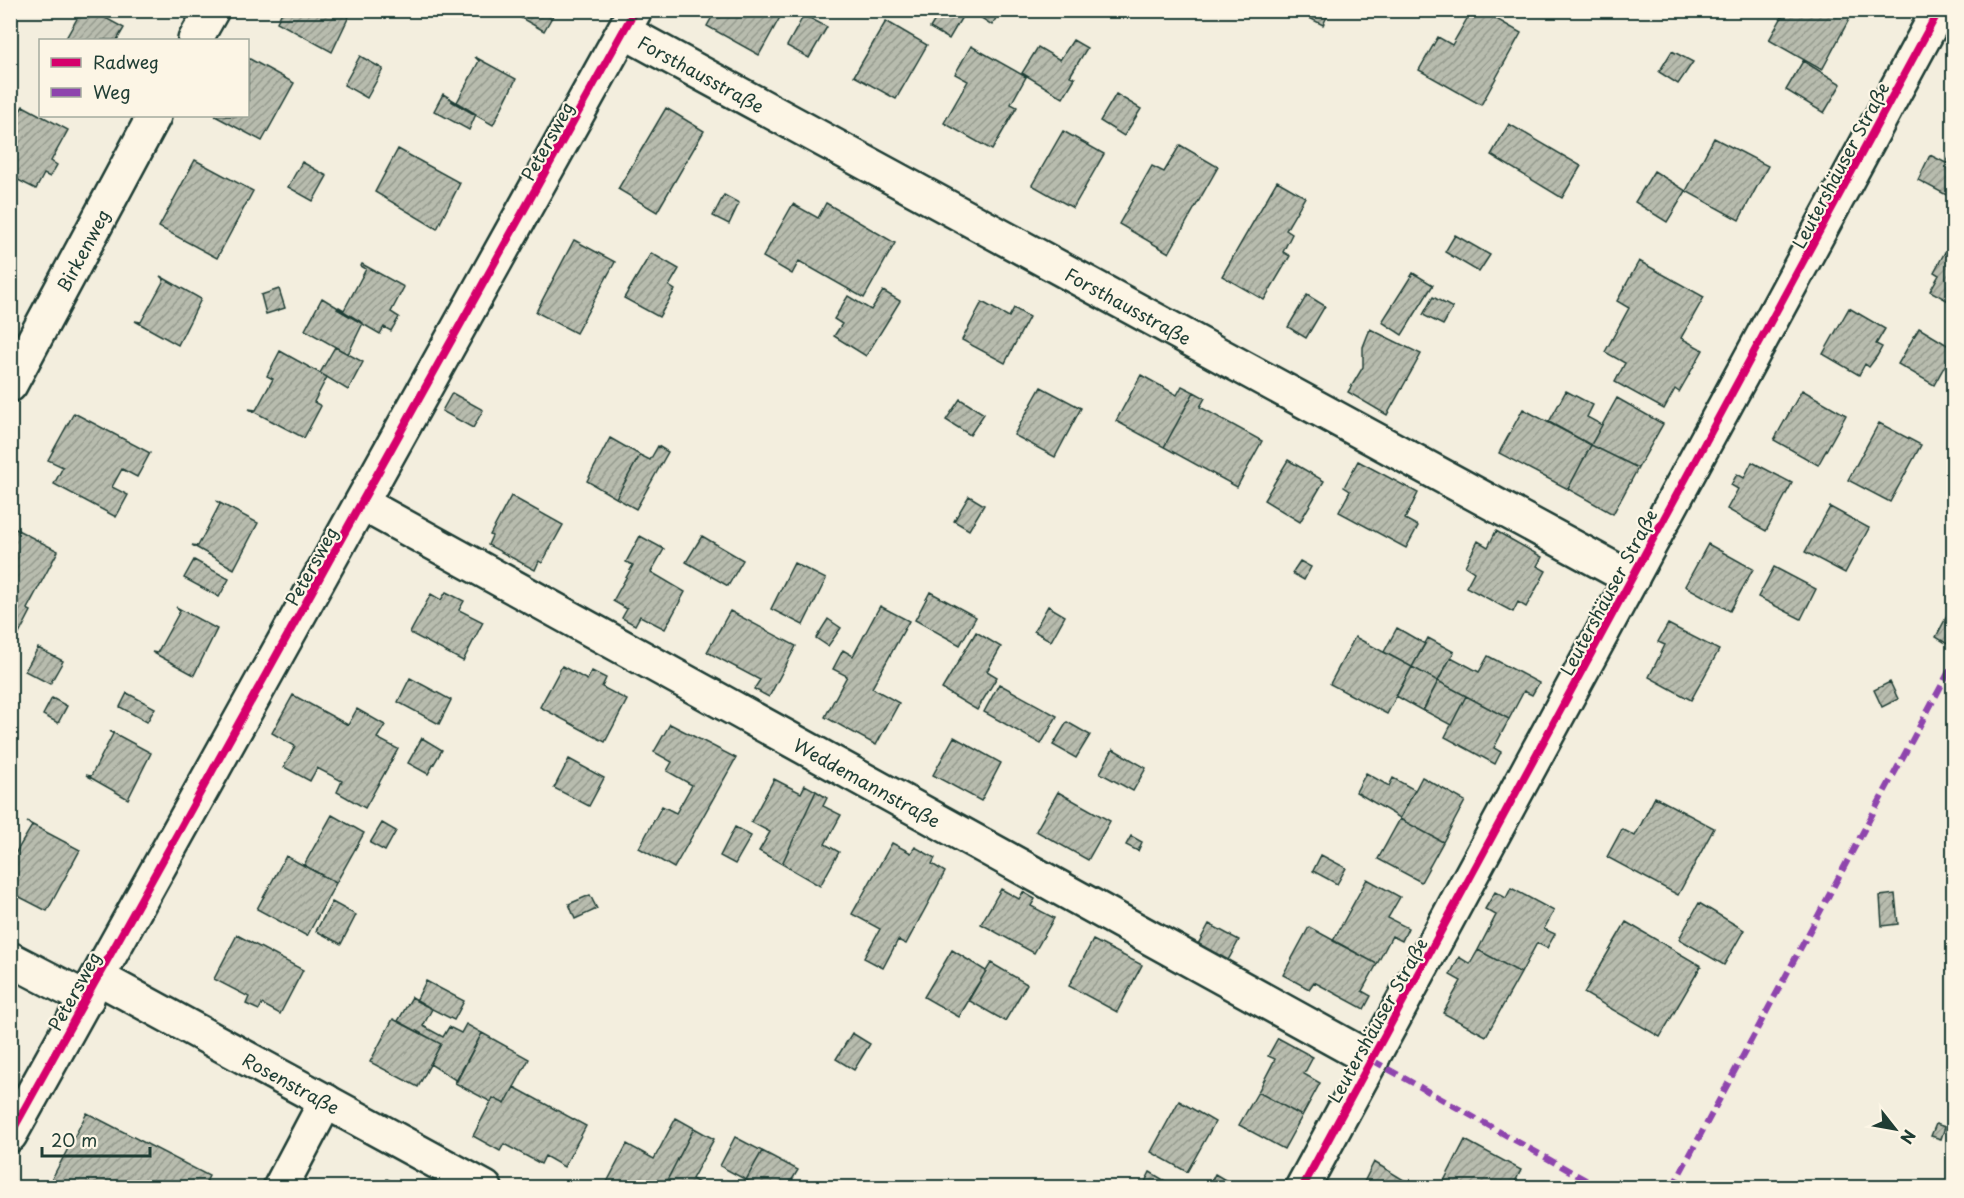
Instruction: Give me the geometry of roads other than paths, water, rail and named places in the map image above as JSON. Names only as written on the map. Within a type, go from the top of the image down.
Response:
[{"type":"street","points":[[196,39],[212,10]]},
{"type":"street","name":"Leutershäuser Straße","points":[[1302,1188],[1939,10]]},
{"type":"street","name":"Forsthausstraße","points":[[630,21],[1632,579]]},
{"type":"street","name":"Petersweg","points":[[10,1136],[630,21]]},
{"type":"street","name":"Birkenweg","points":[[10,385],[153,117]]},
{"type":"street","name":"Weddemannstraße","points":[[363,504],[1372,1060]]},
{"type":"street","name":"Rosenstraße","points":[[10,959],[93,989],[326,1101],[485,1188]]},
{"type":"street","points":[[280,1188],[326,1101]]}]
